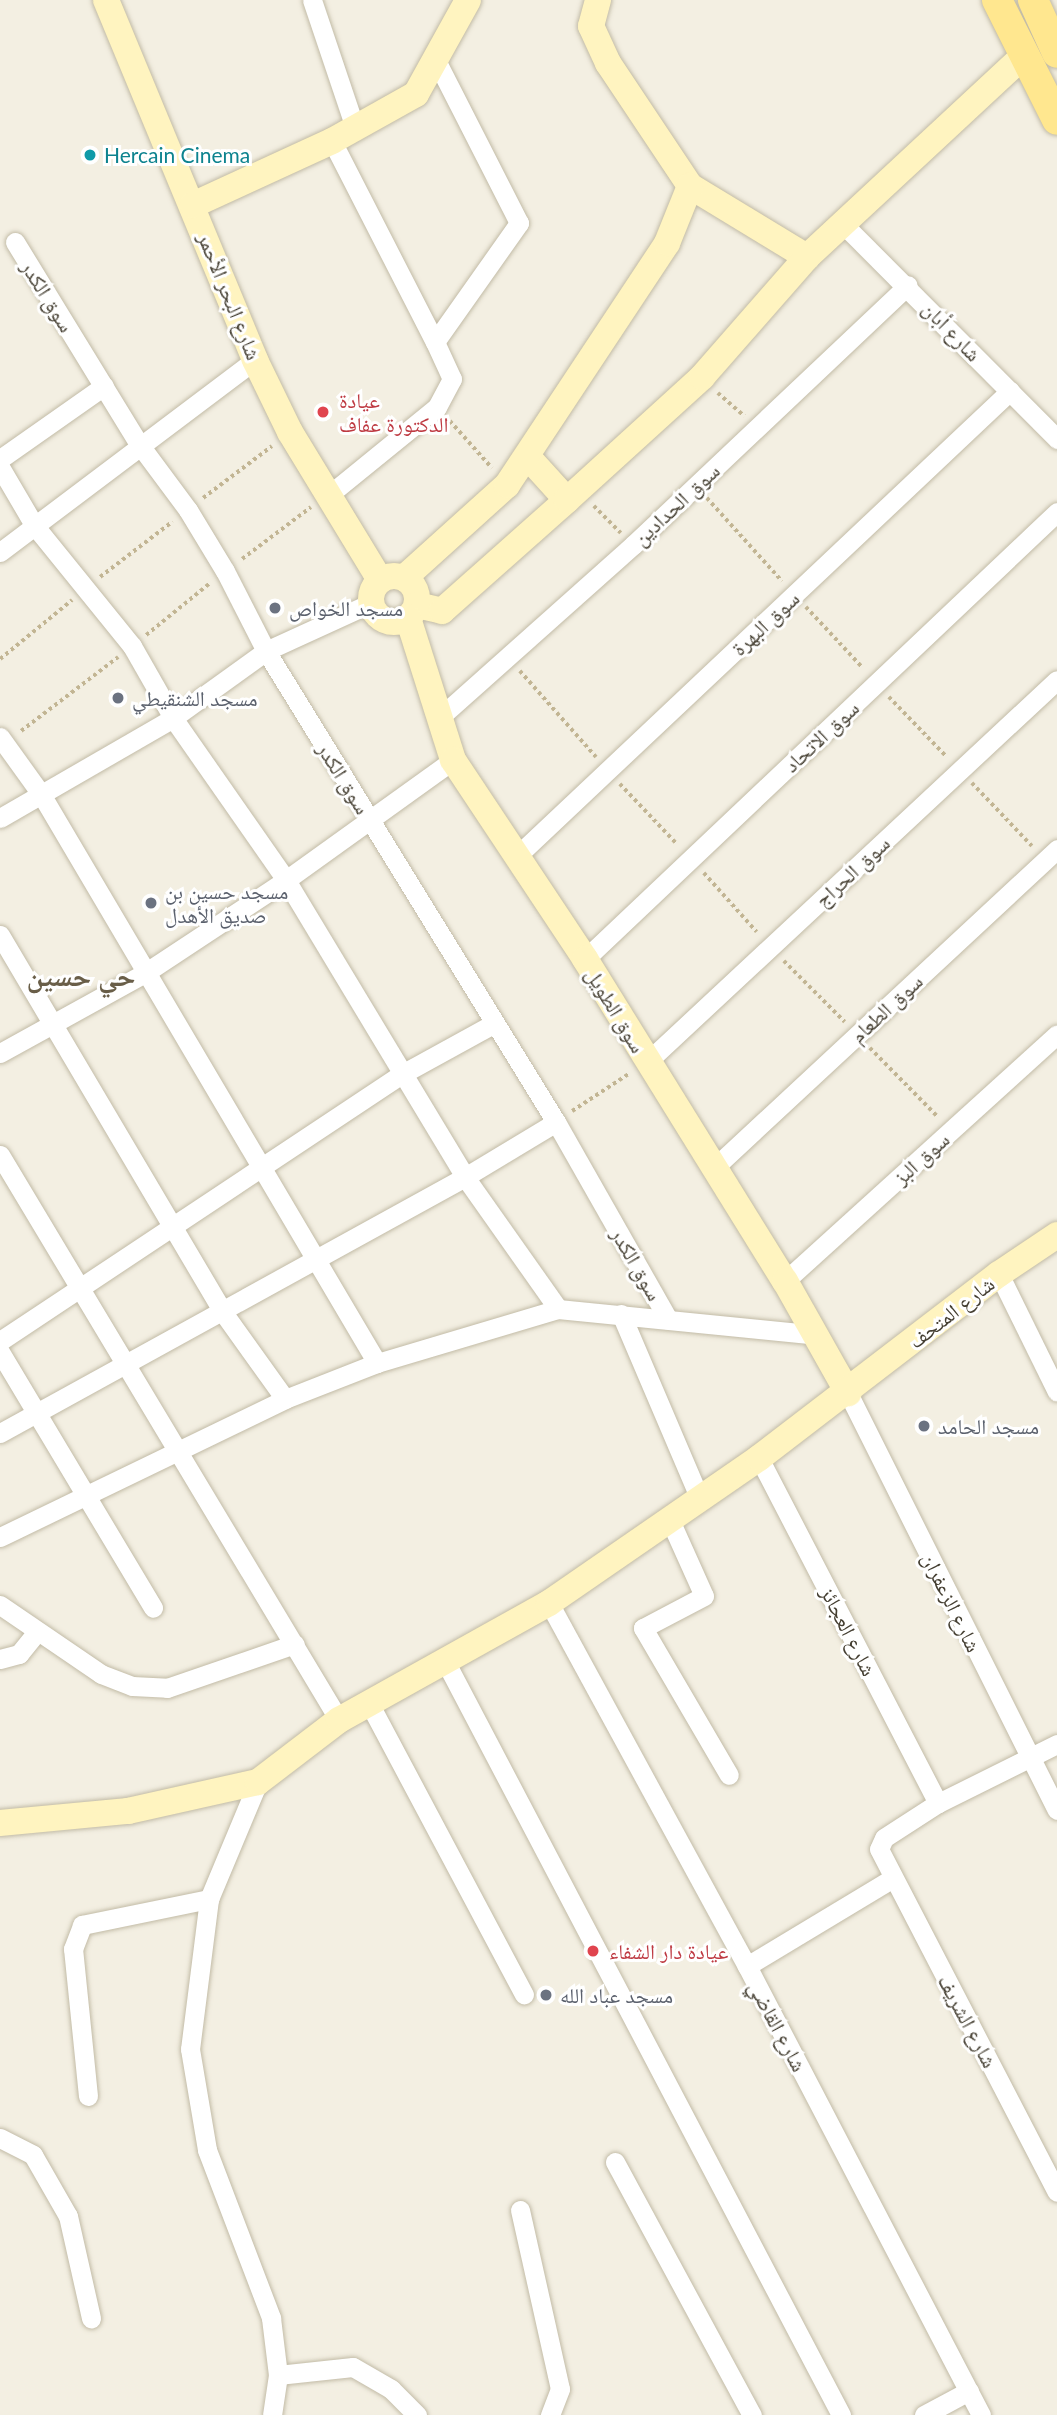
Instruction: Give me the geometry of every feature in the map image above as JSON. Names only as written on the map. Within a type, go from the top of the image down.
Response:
[{"type":"main road","points":[[997,0],[1057,120]]},
{"type":"main road","points":[[1024,55],[1054,47],[1033,0]]},
{"type":"street","name":"شارع البحر الأحمر","points":[[106,0],[255,360],[290,432],[385,587],[415,589],[413,611]]},
{"type":"street","points":[[312,0],[355,128]]},
{"type":"street","points":[[193,205],[332,141],[416,94],[468,0]]},
{"type":"street","points":[[598,0],[591,26],[608,63],[690,186],[807,257]]},
{"type":"street","points":[[385,587],[385,621],[413,611],[442,611],[702,377],[807,257],[845,226],[1024,55]]},
{"type":"street","points":[[435,342],[519,222],[436,60]]},
{"type":"street","points":[[330,494],[437,407],[452,379],[332,141]]},
{"type":"street","points":[[0,818],[173,718],[266,652],[385,587],[507,485],[667,243],[690,186]]},
{"type":"street","name":"شارع أبان","points":[[845,226],[908,285],[1057,439]]},
{"type":"street","name":"سوق الكدر","points":[[15,242],[139,444],[188,510],[225,571],[266,652],[493,1024],[556,1122],[668,1319]]},
{"type":"street","name":"سوق الحدادين","points":[[440,717],[633,545],[908,285]]},
{"type":"street","points":[[0,552],[139,444],[255,360]]},
{"type":"street","points":[[0,459],[104,386]]},
{"type":"street","name":"سوق البهرة","points":[[519,854],[1010,391]]},
{"type":"street","points":[[527,456],[573,494]]},
{"type":"street","points":[[0,467],[34,525],[132,646],[173,718],[286,880],[465,1177],[558,1309]]},
{"type":"street","name":"سوق الاتحاد","points":[[586,959],[1057,512]]},
{"type":"street","name":"سوق الطويل","points":[[413,611],[453,760],[519,854],[586,959],[647,1062],[785,1281],[848,1393]]},
{"type":"street","name":"سوق الحراج","points":[[647,1062],[1057,680]]},
{"type":"street","points":[[3,740],[41,794],[377,1363]]},
{"type":"street","points":[[0,1053],[145,973],[286,880],[453,760]]},
{"type":"street","name":"سوق الطعام","points":[[715,1167],[1057,849]]},
{"type":"street","points":[[0,935],[55,1022],[222,1311],[285,1399]]},
{"type":"street","points":[[0,1341],[174,1229],[402,1074],[493,1024]]},
{"type":"street","name":"سوق البز","points":[[785,1281],[1057,1034]]},
{"type":"street","points":[[0,1433],[465,1177],[556,1122]]},
{"type":"street","points":[[0,1155],[79,1289],[181,1452],[339,1720]]},
{"type":"street","name":"شارع المتحف","points":[[258,1782],[339,1720],[444,1659],[549,1603],[759,1458],[848,1393],[999,1274],[1057,1235]]},
{"type":"street","points":[[999,1274],[1057,1392]]},
{"type":"street","points":[[0,1537],[89,1497],[285,1399],[377,1363],[558,1309],[817,1335]]},
{"type":"street","points":[[621,1314],[699,1497]]},
{"type":"street","points":[[0,1352],[153,1608]]},
{"type":"street","name":"شارع الزعفران","points":[[848,1393],[1057,1811]]},
{"type":"street","name":"شارع العجائز","points":[[759,1458],[938,1803]]},
{"type":"street","points":[[669,1518],[704,1596],[643,1628],[729,1775]]},
{"type":"street","name":"شارع القاضي","points":[[549,1603],[747,1966],[981,2415]]},
{"type":"street","points":[[0,1605],[36,1633],[101,1674],[132,1686],[167,1689],[295,1644]]},
{"type":"street","points":[[0,1659],[19,1654],[36,1633]]},
{"type":"street","points":[[444,1659],[841,2415]]},
{"type":"street","points":[[369,1703],[524,1994]]},
{"type":"street","points":[[938,1803],[1031,1760],[1057,1744]]},
{"type":"street","points":[[0,1823],[128,1811],[258,1782]]},
{"type":"street","points":[[258,1782],[209,1899],[190,2049],[207,2150],[271,2318],[278,2375],[272,2415]]},
{"type":"street","name":"شارع الشريف","points":[[938,1803],[884,1838],[879,1849],[1057,2192]]},
{"type":"street","points":[[747,1966],[893,1878]]},
{"type":"street","points":[[88,2096],[73,1949],[82,1925],[209,1899]]},
{"type":"street","points":[[0,2138],[33,2155],[68,2216],[91,2318]]},
{"type":"street","points":[[615,2162],[752,2415]]},
{"type":"street","points":[[520,2210],[560,2389],[550,2415]]},
{"type":"street","points":[[278,2375],[353,2367],[391,2389],[417,2415]]},
{"type":"street","points":[[924,2415],[969,2391]]},
{"type":"path","points":[[702,377],[756,428]]},
{"type":"path","points":[[437,407],[507,485]]},
{"type":"path","points":[[0,659],[86,589],[290,432]]},
{"type":"path","points":[[3,740],[132,646],[225,571],[330,494]]},
{"type":"path","points":[[573,494],[633,545]]},
{"type":"path","points":[[507,656],[608,771],[771,947],[951,1130]]},
{"type":"path","points":[[556,1122],[647,1062]]},
{"type":"place","name":"Hercain Cinema","points":[[90,155]]},
{"type":"place","name":"عيادة الدكتورة عفاف","points":[[323,412]]},
{"type":"place","name":"مسجد الخواص","points":[[275,608]]},
{"type":"place","name":"مسجد الشنقيطي","points":[[118,698]]},
{"type":"place","name":"مسجد حسين بن صديق الأهدل","points":[[151,903]]},
{"type":"place","name":"مسجد الحامد","points":[[924,1426]]},
{"type":"place","name":"عيادة دار الشفاء","points":[[593,1951]]},
{"type":"place","name":"مسجد عباد الله","points":[[546,1995]]},
{"type":"district","name":"حي حسين","points":[[81,975]]}]
